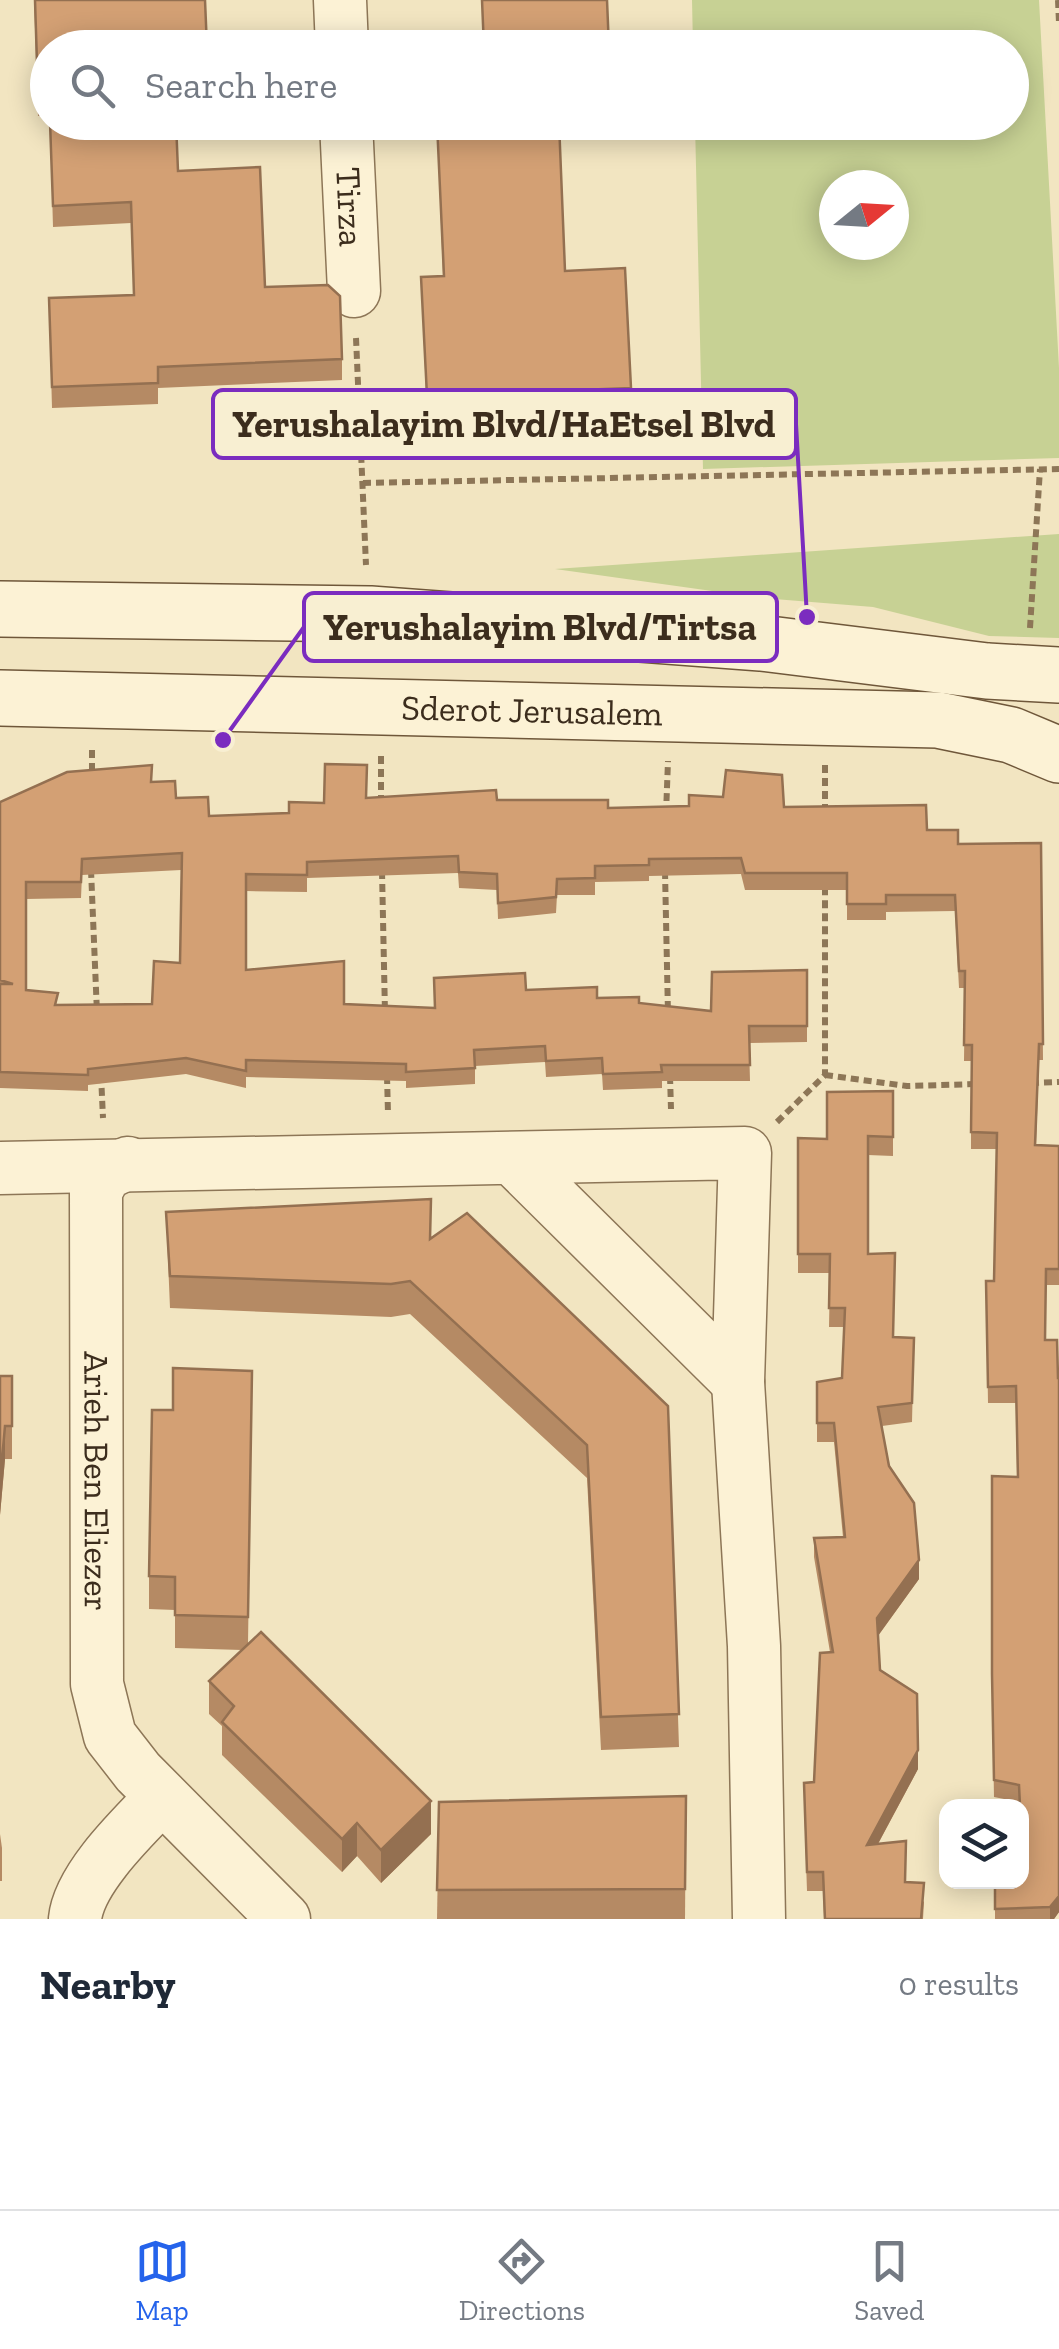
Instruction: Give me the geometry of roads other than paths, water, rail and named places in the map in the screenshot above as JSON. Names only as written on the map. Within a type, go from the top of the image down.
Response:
[{"type":"main road","points":[[0,610],[370,614],[761,643],[987,671],[1044,662]]},
{"type":"main road","name":"Sderot Jerusalem","points":[[0,698],[938,720],[1010,735],[1059,755]]},
{"type":"street","points":[[340,0],[341,30]]},
{"type":"street","name":"Tirza","points":[[347,140],[355,308]]},
{"type":"street","points":[[0,1168],[745,1153],[738,1382],[754,1646],[760,1919]]},
{"type":"street","points":[[512,1158],[738,1382]]},
{"type":"street","name":"Arieh Ben Eliezer","points":[[117,1164],[105,1174],[96,1192],[97,1684],[110,1736],[162,1797],[284,1919]]},
{"type":"street","points":[[75,1919],[77,1902],[123,1837],[162,1797]]},
{"type":"place","name":"Yerushalayim Blvd/HaEtsel Blvd","points":[[807,617]]},
{"type":"place","name":"Yerushalayim Blvd/Tirtsa","points":[[223,740]]}]
